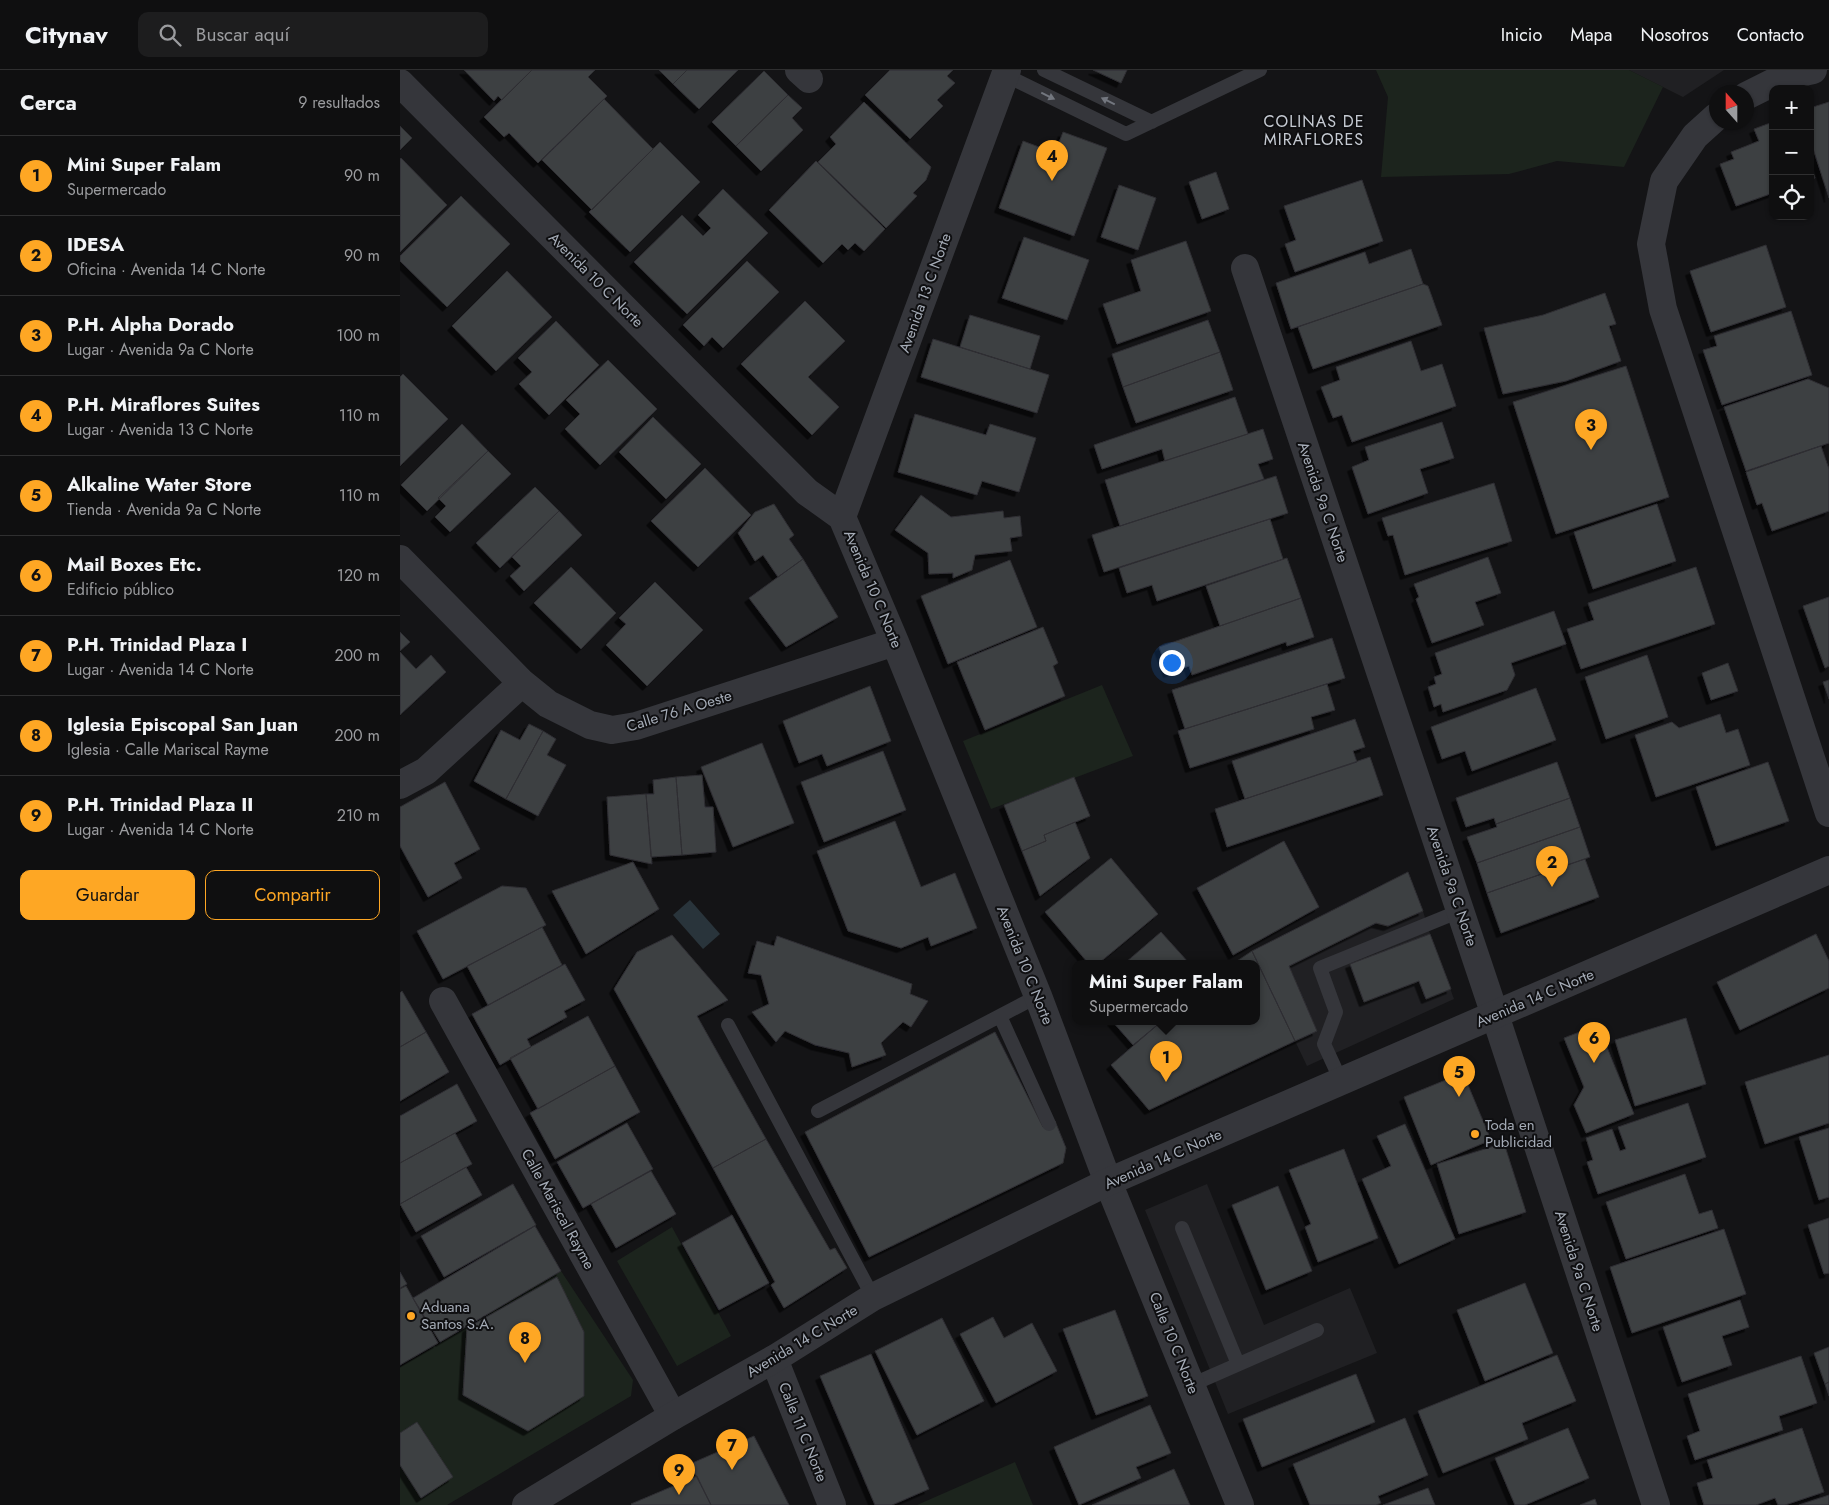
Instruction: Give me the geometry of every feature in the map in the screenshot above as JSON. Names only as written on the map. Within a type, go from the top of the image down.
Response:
[{"type":"street","points":[[1754,92],[1786,76],[1813,70]]},
{"type":"street","name":"Avenida 13 C Norte","points":[[842,517],[1006,72]]},
{"type":"street","name":"Avenida 10 C Norte","points":[[400,84],[807,492],[842,517],[895,642],[1038,996],[1108,1182]]},
{"type":"street","points":[[1709,123],[1695,136],[1664,181],[1651,244],[1662,309],[1829,813]]},
{"type":"street","name":"Avenida 9a C Norte","points":[[1245,268],[1495,1015],[1656,1505]]},
{"type":"street","name":"Calle 76 A Oeste","points":[[400,559],[522,683],[548,704],[590,725],[612,730],[636,726],[895,642]]},
{"type":"street","points":[[400,785],[426,771],[522,683]]},
{"type":"street","name":"Avenida 14 C Norte","points":[[526,1505],[673,1416],[774,1359],[874,1297],[1108,1182],[1829,870]]},
{"type":"street","name":"Calle Mariscal Rayme","points":[[443,1001],[673,1416]]},
{"type":"street","name":"Calle 10 C Norte","points":[[1108,1182],[1240,1505]]},
{"type":"street","name":"Calle 11 C Norte","points":[[774,1359],[832,1505]]},
{"type":"lane","points":[[1044,70],[1152,122]]},
{"type":"lane","points":[[1006,72],[1126,134],[1260,70]]},
{"type":"lane","points":[[1341,1081],[1324,1044],[1336,1012],[1320,968],[1460,911]]},
{"type":"lane","points":[[818,1111],[1038,996]]},
{"type":"lane","points":[[1000,1016],[1049,1124]]},
{"type":"lane","points":[[728,1025],[874,1297]]},
{"type":"lane","points":[[1182,1228],[1238,1364]]},
{"type":"lane","points":[[1191,1385],[1317,1330]]},
{"type":"shaded area","points":[[1376,70],[1629,70],[1663,87],[1624,167],[1557,161],[1509,174],[1381,177],[1388,97]]},
{"type":"shaded area","points":[[1629,70],[1724,70],[1683,97]]},
{"type":"shaded area","points":[[1102,685],[1133,756],[991,809],[963,741]]},
{"type":"shaded area","points":[[690,900],[720,934],[703,949],[673,915]]},
{"type":"shaded area","points":[[1423,911],[1454,999],[1307,1066],[1260,968],[1260,960],[1256,960],[1252,951]]},
{"type":"shaded area","points":[[1207,1184],[1264,1325],[1350,1288],[1377,1353],[1228,1414],[1145,1210]]},
{"type":"shaded area","points":[[672,1227],[731,1336],[677,1366],[617,1261]]},
{"type":"shaded area","points":[[561,1271],[633,1380],[631,1396],[447,1505],[400,1505],[400,1367]]},
{"type":"shaded area","points":[[1015,1462],[1033,1505],[917,1505]]},
{"type":"building","points":[[464,70],[532,70],[502,100],[498,96],[494,101]]},
{"type":"building","points":[[532,70],[595,70],[588,77],[607,96],[538,163],[509,133],[504,137],[484,117]]},
{"type":"building","points":[[659,70],[687,70],[673,84]]},
{"type":"building","points":[[687,70],[738,70],[699,109],[673,84]]},
{"type":"building","points":[[890,70],[953,70],[947,76],[955,83],[937,100],[943,106],[910,139],[865,95]]},
{"type":"building","points":[[1093,70],[1127,70],[1121,83]]},
{"type":"building","points":[[764,71],[788,95],[736,146],[712,122]]},
{"type":"building","points":[[788,95],[802,108],[792,118],[803,130],[761,171],[736,146]]},
{"type":"building","points":[[604,99],[653,149],[592,210],[542,160]]},
{"type":"building","points":[[864,102],[931,167],[926,180],[913,193],[917,196],[886,228],[818,162],[836,144],[830,137]]},
{"type":"building","points":[[1829,102],[1829,198],[1814,151],[1814,107]]},
{"type":"building","points":[[1769,123],[1769,194],[1736,206],[1720,164],[1734,159],[1731,152],[1759,141],[1754,129]]},
{"type":"building","points":[[400,126],[412,138],[400,150]]},
{"type":"building","points":[[1063,132],[1107,148],[1074,236],[999,208],[1023,141],[1055,153]]},
{"type":"building","points":[[660,142],[700,182],[630,252],[589,212]]},
{"type":"building","points":[[400,159],[447,205],[400,252]]},
{"type":"building","points":[[816,161],[885,229],[864,251],[855,243],[848,250],[842,244],[823,263],[769,210]]},
{"type":"building","points":[[1216,172],[1229,209],[1202,219],[1189,182]]},
{"type":"building","points":[[1362,180],[1383,241],[1295,272],[1285,244],[1296,240],[1284,206]]},
{"type":"building","points":[[1119,185],[1156,198],[1138,250],[1101,237]]},
{"type":"building","points":[[723,189],[768,233],[687,314],[634,262],[682,215],[703,236],[711,228],[698,215]]},
{"type":"building","points":[[461,196],[510,244],[447,307],[400,261],[400,256]]},
{"type":"building","points":[[1024,237],[1089,260],[1067,320],[1002,298]]},
{"type":"building","points":[[1186,241],[1211,311],[1117,344],[1103,304],[1141,291],[1131,260]]},
{"type":"building","points":[[1766,245],[1786,307],[1711,332],[1690,271]]},
{"type":"building","points":[[1411,249],[1423,284],[1291,329],[1276,283],[1365,252],[1369,264]]},
{"type":"building","points":[[747,261],[779,292],[723,348],[712,337],[704,346],[683,325]]},
{"type":"building","points":[[507,271],[552,317],[496,371],[452,326]]},
{"type":"building","points":[[1423,284],[1428,286],[1442,325],[1313,369],[1298,327]]},
{"type":"building","points":[[1605,293],[1616,324],[1609,326],[1621,361],[1566,381],[1503,394],[1484,328],[1543,315]]},
{"type":"building","points":[[805,301],[845,341],[808,377],[839,407],[812,435],[741,364]]},
{"type":"building","points":[[1791,311],[1812,375],[1722,405],[1703,350],[1717,346],[1714,336]]},
{"type":"building","points":[[970,315],[1040,336],[1030,369],[960,347]]},
{"type":"building","points":[[1208,320],[1220,352],[1123,387],[1112,354]]},
{"type":"building","points":[[556,321],[599,365],[549,415],[519,384],[532,372],[518,358]]},
{"type":"building","points":[[933,339],[1049,375],[1037,413],[921,377]]},
{"type":"building","points":[[1411,341],[1421,371],[1442,364],[1456,406],[1352,442],[1342,415],[1333,418],[1321,387],[1340,380],[1336,367]]},
{"type":"building","points":[[1220,352],[1233,390],[1136,423],[1123,387]]},
{"type":"building","points":[[608,360],[657,409],[600,465],[565,429],[580,414],[566,400]]},
{"type":"building","points":[[1626,366],[1669,497],[1556,534],[1513,402]]},
{"type":"building","points":[[403,374],[448,419],[400,466],[400,377]]},
{"type":"building","points":[[1808,379],[1829,388],[1829,443],[1746,471],[1724,407]]},
{"type":"building","points":[[1235,397],[1248,434],[1165,461],[1162,449],[1102,469],[1094,445]]},
{"type":"building","points":[[915,414],[986,435],[990,424],[1036,438],[1019,492],[982,481],[977,495],[898,472]]},
{"type":"building","points":[[653,417],[701,464],[666,499],[619,452]]},
{"type":"building","points":[[1442,422],[1454,458],[1420,469],[1428,493],[1368,514],[1352,467],[1369,460],[1365,447]]},
{"type":"building","points":[[462,424],[488,451],[427,511],[401,485]]},
{"type":"building","points":[[1263,429],[1273,459],[1258,464],[1264,479],[1120,526],[1105,480]]},
{"type":"building","points":[[1821,446],[1829,469],[1829,511],[1772,531],[1762,503],[1757,505],[1746,472]]},
{"type":"building","points":[[488,451],[511,474],[450,532],[435,517],[446,506],[438,498]]},
{"type":"building","points":[[705,468],[751,515],[698,567],[651,521]]},
{"type":"building","points":[[1276,476],[1288,513],[1104,572],[1092,535]]},
{"type":"building","points":[[1494,483],[1512,541],[1405,575],[1393,535],[1388,536],[1382,518]]},
{"type":"building","points":[[535,487],[559,511],[500,568],[476,543]]},
{"type":"building","points":[[921,495],[951,517],[1003,511],[1004,518],[1020,516],[1022,536],[1010,538],[1012,551],[975,555],[972,570],[953,578],[953,573],[929,574],[928,553],[895,530]]},
{"type":"building","points":[[774,504],[794,535],[789,539],[803,559],[778,577],[763,555],[755,561],[738,533],[755,512]]},
{"type":"building","points":[[1657,504],[1676,561],[1593,589],[1574,532]]},
{"type":"building","points":[[559,511],[582,535],[524,591],[510,576],[521,566],[512,557]]},
{"type":"building","points":[[1270,519],[1283,559],[1157,601],[1152,585],[1127,593],[1119,568]]},
{"type":"building","points":[[1488,557],[1501,593],[1475,602],[1484,625],[1432,643],[1416,599],[1419,597],[1414,584]]},
{"type":"building","points":[[1287,558],[1301,598],[1220,626],[1206,586]]},
{"type":"building","points":[[803,559],[838,617],[786,647],[749,598]]},
{"type":"building","points":[[1010,560],[1037,627],[948,664],[921,596]]},
{"type":"building","points":[[571,567],[616,613],[581,649],[534,603]]},
{"type":"building","points":[[1696,567],[1715,624],[1581,669],[1567,629],[1594,620],[1588,603]]},
{"type":"building","points":[[655,582],[703,630],[647,686],[606,645],[626,624],[619,618]]},
{"type":"building","points":[[1829,597],[1829,666],[1825,668],[1803,606]]},
{"type":"building","points":[[1301,598],[1314,637],[1287,646],[1286,642],[1192,675],[1189,666],[1168,673],[1159,647]]},
{"type":"building","points":[[1554,611],[1566,644],[1511,663],[1515,675],[1507,690],[1443,712],[1441,704],[1434,707],[1428,687],[1436,684],[1434,677],[1442,674],[1435,653]]},
{"type":"building","points":[[1043,627],[1058,663],[1053,666],[1065,696],[985,730],[957,662]]},
{"type":"building","points":[[400,632],[410,642],[400,651]]},
{"type":"building","points":[[1332,638],[1345,678],[1185,729],[1172,690]]},
{"type":"building","points":[[400,652],[416,669],[431,655],[446,672],[400,715]]},
{"type":"building","points":[[1647,655],[1668,717],[1606,739],[1585,677]]},
{"type":"building","points":[[1728,663],[1738,691],[1711,700],[1702,673]]},
{"type":"building","points":[[1829,680],[1829,699],[1823,682]]},
{"type":"building","points":[[1327,684],[1335,710],[1311,717],[1314,729],[1190,768],[1178,731]]},
{"type":"building","points":[[870,686],[891,741],[827,766],[822,754],[799,763],[783,721]]},
{"type":"building","points":[[1536,688],[1556,740],[1472,771],[1465,751],[1442,759],[1431,727]]},
{"type":"building","points":[[1720,714],[1726,733],[1738,729],[1750,765],[1656,797],[1635,735],[1672,722],[1679,728]]},
{"type":"building","points":[[1355,719],[1365,747],[1353,751],[1357,762],[1245,799],[1232,761]]},
{"type":"building","points":[[529,724],[543,731],[506,799],[474,781],[501,730],[520,740]]},
{"type":"building","points":[[543,731],[556,739],[547,755],[566,765],[538,816],[506,799]]},
{"type":"building","points":[[762,743],[794,823],[733,847],[701,767]]},
{"type":"building","points":[[883,751],[906,810],[824,842],[801,782]]},
{"type":"building","points":[[1370,757],[1383,795],[1227,847],[1215,809]]},
{"type":"building","points":[[1557,762],[1570,798],[1496,824],[1494,818],[1466,827],[1456,798]]},
{"type":"building","points":[[1768,762],[1789,821],[1716,846],[1696,787]]},
{"type":"building","points":[[702,775],[705,807],[713,807],[716,852],[682,855],[676,777]]},
{"type":"building","points":[[676,777],[682,855],[651,857],[646,794],[654,794],[653,780]]},
{"type":"building","points":[[1074,777],[1090,816],[1044,835],[1046,841],[1022,851],[1004,805]]},
{"type":"building","points":[[445,782],[480,849],[454,863],[462,878],[428,897],[400,846],[400,807]]},
{"type":"building","points":[[646,794],[652,864],[610,855],[607,797]]},
{"type":"building","points":[[1570,798],[1580,827],[1477,863],[1467,837],[1497,827],[1496,824]]},
{"type":"building","points":[[895,821],[921,887],[955,873],[977,928],[931,946],[928,937],[901,948],[848,931],[817,851]]},
{"type":"building","points":[[1075,822],[1090,858],[1040,896],[1022,851],[1046,841],[1044,835]]},
{"type":"building","points":[[1580,827],[1590,857],[1487,893],[1477,863]]},
{"type":"building","points":[[1284,841],[1319,907],[1233,955],[1197,888]]},
{"type":"building","points":[[1111,858],[1158,914],[1103,960],[1085,960],[1045,912]]},
{"type":"building","points":[[1585,859],[1599,897],[1501,933],[1487,893]]},
{"type":"building","points":[[633,862],[659,909],[586,954],[552,891]]},
{"type":"building","points":[[1408,872],[1423,911],[1388,926],[1376,923],[1289,966],[1317,1031],[1295,1041],[1260,968],[1260,960],[1256,960],[1252,951]]},
{"type":"building","points":[[502,886],[526,888],[546,925],[443,979],[417,931]]},
{"type":"building","points":[[542,927],[562,965],[488,1005],[467,966]]},
{"type":"building","points":[[1161,932],[1186,960],[1128,960]]},
{"type":"building","points":[[1430,934],[1451,989],[1426,999],[1419,981],[1364,1002],[1350,964]]},
{"type":"building","points":[[1816,934],[1829,961],[1829,988],[1740,1030],[1717,982]]},
{"type":"building","points":[[672,935],[728,1000],[697,1016],[766,1139],[713,1168],[614,989],[637,952]]},
{"type":"building","points":[[777,936],[912,984],[910,994],[928,1001],[911,1027],[903,1022],[881,1043],[886,1055],[852,1067],[849,1053],[815,1045],[785,1031],[776,1042],[752,1012],[769,1004],[761,975],[748,973],[757,941],[774,946]]},
{"type":"building","points":[[1252,951],[1256,960],[1238,960]]},
{"type":"building","points":[[565,964],[585,1000],[564,1011],[567,1017],[527,1039],[531,1047],[500,1065],[472,1014]]},
{"type":"building","points":[[1260,968],[1295,1041],[1149,1110],[1111,1065],[1157,1025],[1260,1025]]},
{"type":"building","points":[[402,991],[426,1032],[400,1047],[400,993]]},
{"type":"building","points":[[588,1016],[615,1066],[538,1109],[510,1058]]},
{"type":"building","points":[[1686,1018],[1706,1084],[1635,1106],[1615,1040]]},
{"type":"building","points":[[1116,1025],[1157,1025],[1133,1045]]},
{"type":"building","points":[[1598,1025],[1634,1114],[1586,1133],[1574,1105],[1584,1087],[1564,1038]]},
{"type":"building","points":[[426,1032],[449,1072],[400,1101],[400,1047]]},
{"type":"building","points":[[995,1032],[1043,1127],[1055,1121],[1066,1148],[1063,1163],[869,1257],[805,1132]]},
{"type":"building","points":[[1829,1055],[1829,1123],[1765,1144],[1745,1082]]},
{"type":"building","points":[[615,1066],[640,1112],[555,1159],[530,1113]]},
{"type":"building","points":[[1463,1073],[1491,1140],[1431,1165],[1404,1097]]},
{"type":"building","points":[[457,1084],[477,1121],[400,1163],[400,1116]]},
{"type":"building","points":[[1688,1103],[1706,1157],[1598,1194],[1587,1162],[1593,1160],[1586,1138],[1612,1129],[1620,1151],[1626,1149],[1618,1127]]},
{"type":"building","points":[[627,1123],[653,1169],[583,1208],[557,1162]]},
{"type":"building","points":[[1405,1124],[1455,1239],[1399,1264],[1362,1179],[1391,1166],[1377,1136]]},
{"type":"building","points":[[1829,1128],[1829,1197],[1819,1200],[1799,1137]]},
{"type":"building","points":[[455,1133],[472,1164],[400,1204],[400,1163]]},
{"type":"building","points":[[766,1139],[830,1250],[835,1248],[847,1268],[784,1308],[771,1285],[775,1282],[713,1168]]},
{"type":"building","points":[[1504,1143],[1526,1212],[1459,1234],[1437,1164]]},
{"type":"building","points":[[1344,1149],[1378,1238],[1318,1262],[1305,1227],[1311,1224],[1289,1170]]},
{"type":"building","points":[[466,1167],[482,1195],[416,1232],[400,1204]]},
{"type":"building","points":[[651,1171],[676,1214],[616,1248],[591,1204]]},
{"type":"building","points":[[1685,1174],[1699,1214],[1712,1210],[1718,1228],[1626,1259],[1606,1202]]},
{"type":"building","points":[[513,1184],[536,1225],[444,1277],[421,1236]]},
{"type":"building","points":[[1278,1186],[1312,1271],[1266,1290],[1232,1205]]},
{"type":"building","points":[[732,1215],[769,1283],[719,1310],[682,1243]]},
{"type":"building","points":[[1829,1218],[1829,1273],[1824,1274],[1808,1225]]},
{"type":"building","points":[[535,1226],[561,1271],[440,1342],[413,1298]]},
{"type":"building","points":[[1724,1229],[1746,1294],[1632,1333],[1610,1267]]},
{"type":"building","points":[[400,1272],[407,1284],[400,1288]]},
{"type":"building","points":[[557,1277],[584,1332],[584,1396],[528,1431],[463,1395],[467,1328]]},
{"type":"building","points":[[1525,1283],[1553,1353],[1485,1381],[1457,1310]]},
{"type":"building","name":"Aduana Santos S.A.","points":[[406,1286],[438,1343],[400,1365],[400,1289]]},
{"type":"building","points":[[1740,1300],[1749,1327],[1722,1336],[1732,1365],[1682,1382],[1663,1327]]},
{"type":"building","points":[[1115,1310],[1148,1396],[1096,1415],[1063,1329]]},
{"type":"building","points":[[993,1317],[1004,1338],[1032,1323],[1057,1371],[996,1403],[960,1334]]},
{"type":"building","points":[[942,1318],[984,1401],[917,1435],[875,1351]]},
{"type":"building","points":[[1829,1347],[1829,1382],[1825,1384],[1814,1353]]},
{"type":"building","points":[[871,1354],[929,1489],[892,1505],[875,1505],[820,1376]]},
{"type":"building","points":[[1557,1355],[1576,1401],[1522,1423],[1528,1439],[1443,1473],[1418,1411]]},
{"type":"building","points":[[1801,1356],[1817,1403],[1779,1416],[1783,1430],[1695,1460],[1687,1436],[1700,1431],[1688,1394]]},
{"type":"building","points":[[1356,1374],[1375,1422],[1262,1467],[1243,1419]]},
{"type":"building","points":[[1829,1382],[1829,1396],[1825,1384]]},
{"type":"building","points":[[1150,1405],[1171,1453],[1136,1467],[1141,1478],[1079,1505],[1054,1447]]},
{"type":"building","points":[[1405,1418],[1428,1475],[1378,1496],[1381,1503],[1376,1505],[1310,1505],[1293,1464]]},
{"type":"building","points":[[417,1422],[453,1477],[421,1498],[400,1465],[400,1433]]},
{"type":"building","points":[[1568,1428],[1589,1478],[1525,1505],[1515,1505],[1495,1458]]},
{"type":"building","points":[[1802,1428],[1824,1492],[1785,1505],[1778,1505],[1775,1498],[1756,1505],[1704,1505],[1697,1483],[1713,1478],[1707,1460]]},
{"type":"building","points":[[754,1436],[789,1505],[711,1505],[690,1464]]},
{"type":"building","points":[[1174,1469],[1190,1505],[1092,1505]]},
{"type":"building","points":[[697,1476],[711,1505],[631,1504]]},
{"type":"building","points":[[1428,1488],[1435,1505],[1383,1505]]},
{"type":"building","points":[[1829,1495],[1829,1505],[1799,1505]]},
{"type":"building","points":[[1595,1499],[1597,1505],[1580,1505]]},
{"type":"place","name":"P.H. Miraflores Suites","points":[[1052,181]]},
{"type":"place","name":"P.H. Alpha Dorado","points":[[1591,450]]},
{"type":"place","name":"IDESA","points":[[1552,887]]},
{"type":"place","name":"Mail Boxes Etc.","points":[[1594,1063]]},
{"type":"place","name":"Mini Super Falam","points":[[1166,1082]]},
{"type":"place","name":"Alkaline Water Store","points":[[1459,1097]]},
{"type":"place","name":"Toda en Publicidad","points":[[1475,1134]]},
{"type":"place","name":"Aduana Santos S.A.","points":[[411,1316]]},
{"type":"place","name":"Iglesia Episcopal San Juan","points":[[525,1363]]},
{"type":"place","name":"P.H. Trinidad Plaza I","points":[[732,1470]]},
{"type":"place","name":"P.H. Trinidad Plaza II","points":[[679,1495]]},
{"type":"district","name":"COLINAS DE MIRAFLORES","points":[[1314,130]]}]
